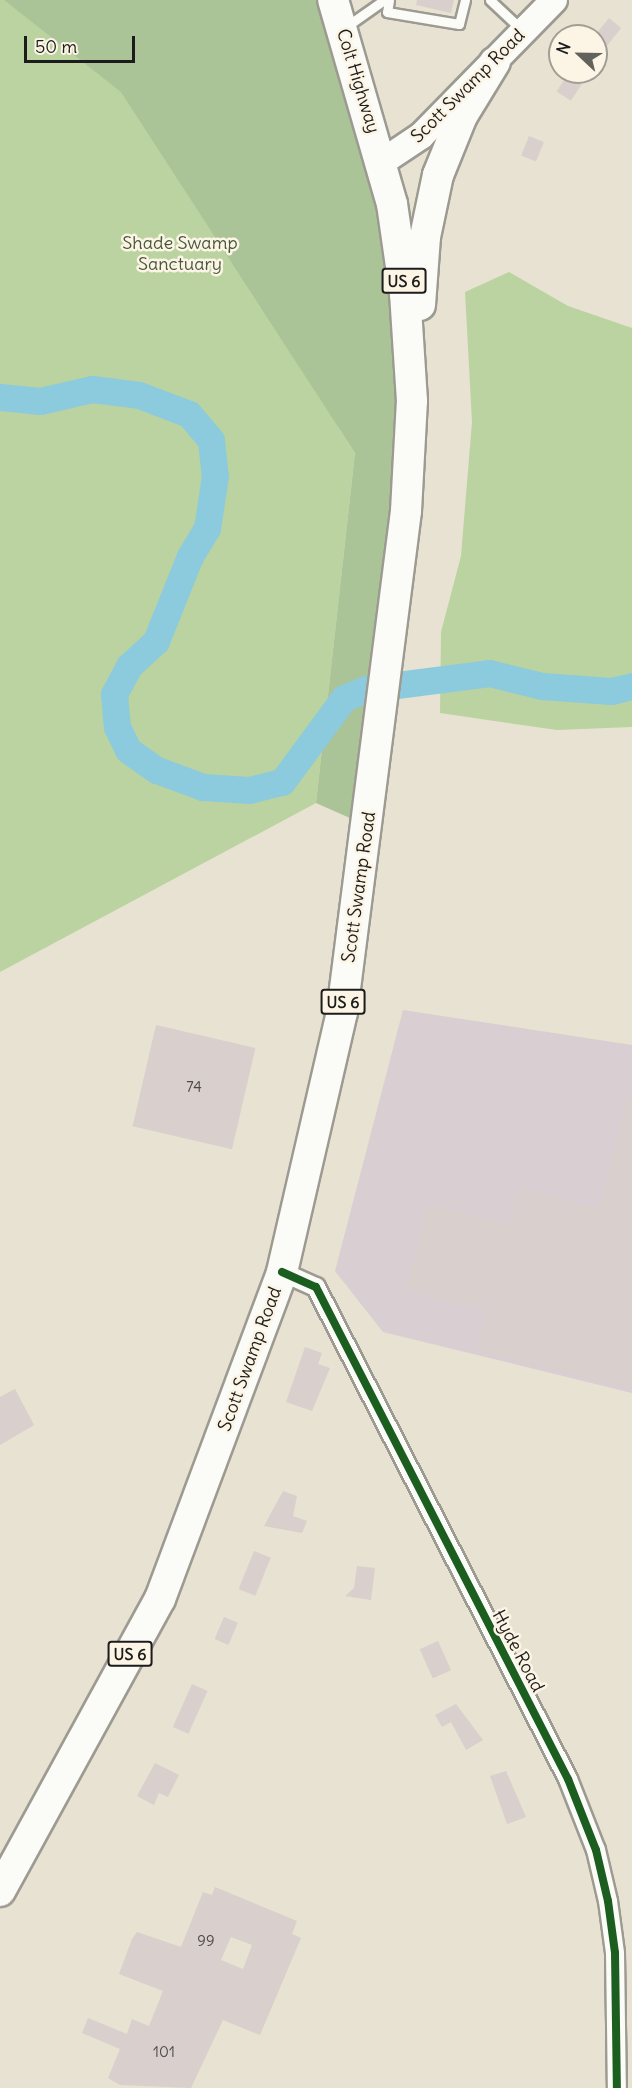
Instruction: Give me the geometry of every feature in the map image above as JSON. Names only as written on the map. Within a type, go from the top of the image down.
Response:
[{"type":"highway","name":"Colt Highway","points":[[333,0],[382,162]]},
{"type":"highway","points":[[412,401],[430,205],[448,145],[495,62]]},
{"type":"highway","name":"Scott Swamp Road","points":[[0,1891],[160,1599],[282,1272],[342,1012],[381,728],[412,401],[405,294],[382,162]]},
{"type":"main road","name":"Scott Swamp Road","points":[[382,162],[421,136],[554,0]]},
{"type":"street","name":"Hyde Road","points":[[282,1272],[316,1287],[568,1779],[596,1850],[609,1901],[625,2024],[617,2088]]},
{"type":"lane","points":[[342,29],[384,0]]},
{"type":"lane","points":[[389,0],[387,12],[459,24],[465,0]]},
{"type":"lane","points":[[490,0],[524,31]]},
{"type":"lane","points":[[412,16],[414,4]]},
{"type":"lane","points":[[436,20],[438,10]]},
{"type":"shaded area","points":[[403,1010],[632,1045],[632,1393],[383,1332],[335,1271]]},
{"type":"green space","name":"Shade Swamp Sanctuary","points":[[0,0],[280,0],[338,427],[355,453],[316,803],[0,972]]},
{"type":"green space","points":[[4,0],[333,0],[410,349],[368,826],[316,803],[355,453],[121,92]]},
{"type":"green space","points":[[509,272],[568,306],[632,328],[632,727],[557,730],[440,713],[441,632],[461,556],[472,422],[465,292]]},
{"type":"building","points":[[417,0],[454,0],[451,13],[416,5]]},
{"type":"building","points":[[609,18],[621,28],[608,45],[608,24],[604,24]]},
{"type":"building","points":[[562,84],[582,84],[571,101],[557,92]]},
{"type":"building","points":[[529,136],[544,142],[536,161],[521,155]]},
{"type":"building","points":[[156,1025],[255,1048],[232,1149],[133,1126]]},
{"type":"building","points":[[628,1097],[632,1098],[632,1389],[477,1350],[487,1310],[406,1290],[428,1204],[509,1224],[518,1189],[599,1209]]},
{"type":"building","points":[[305,1347],[322,1353],[318,1364],[330,1368],[312,1411],[286,1402]]},
{"type":"building","points":[[15,1389],[34,1425],[0,1445],[0,1397]]},
{"type":"building","points":[[283,1491],[297,1496],[293,1516],[307,1521],[302,1533],[264,1526]]},
{"type":"building","points":[[254,1551],[271,1558],[255,1596],[239,1589]]},
{"type":"building","points":[[357,1566],[375,1568],[371,1600],[345,1596],[354,1588]]},
{"type":"building","points":[[224,1617],[238,1623],[228,1645],[215,1639]]},
{"type":"building","points":[[438,1641],[451,1670],[433,1678],[420,1649]]},
{"type":"building","points":[[192,1684],[208,1691],[188,1734],[173,1727]]},
{"type":"building","points":[[456,1704],[483,1740],[466,1750],[451,1722],[442,1727],[435,1715]]},
{"type":"building","points":[[155,1763],[179,1775],[168,1797],[159,1793],[154,1805],[137,1796]]},
{"type":"building","points":[[506,1771],[526,1817],[507,1824],[490,1776]]},
{"type":"building","points":[[215,1887],[297,1921],[292,1934],[301,1938],[260,2035],[223,2020],[191,2088],[120,2085],[108,2078],[120,2049],[82,2033],[88,2018],[127,2034],[132,2019],[149,2026],[163,1991],[119,1974],[132,1939],[137,1932],[181,1947],[203,1892],[212,1895]],"holes":[[[231,1937],[252,1945],[243,1969],[221,1960]]]},
{"type":"waterway","points":[[0,397],[40,401],[92,389],[139,395],[189,414],[211,440],[215,476],[207,528],[190,556],[156,641],[129,666],[114,694],[117,727],[128,750],[157,770],[203,787],[249,790],[282,782],[344,698],[366,689],[489,673],[542,686],[611,691],[632,686]]},
{"type":"cycle path","points":[[282,1272],[316,1287],[568,1779],[596,1850],[608,1901],[615,1953],[617,2088]]}]
